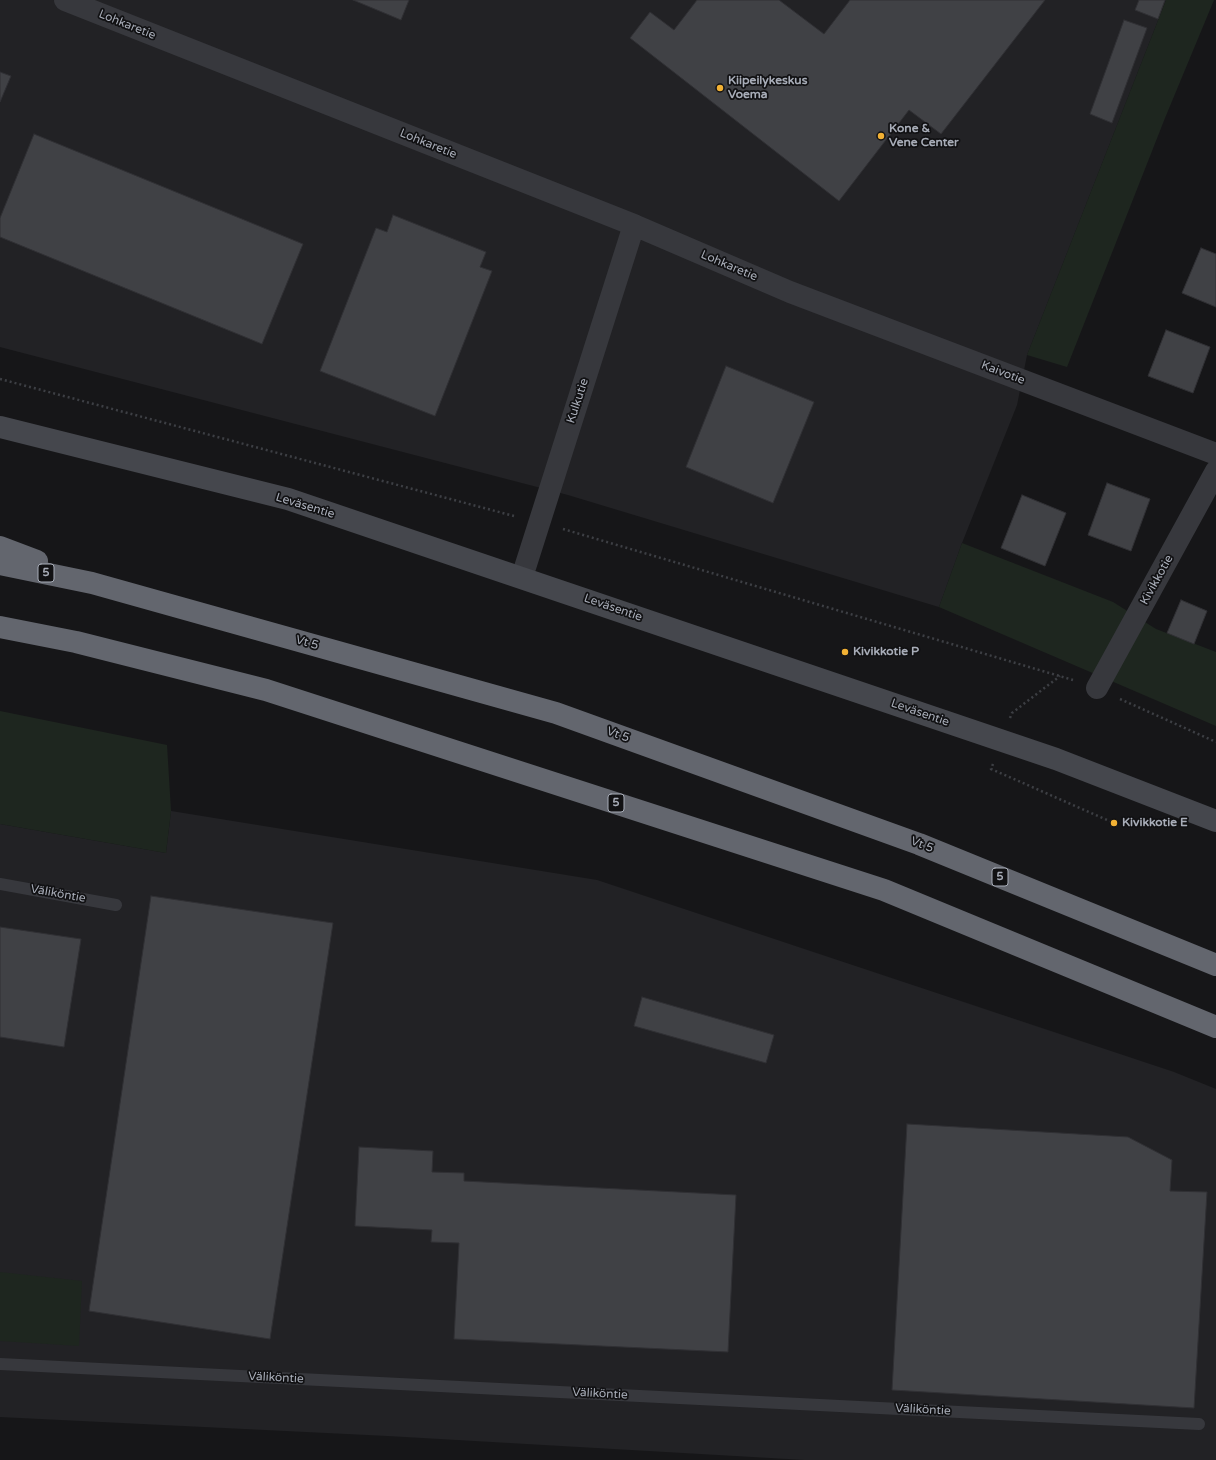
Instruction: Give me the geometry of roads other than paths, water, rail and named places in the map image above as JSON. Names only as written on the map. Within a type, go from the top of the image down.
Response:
[{"type":"highway","points":[[0,546],[92,583]]},
{"type":"highway","name":"Vt 5","points":[[0,564],[92,583],[556,713],[919,844],[1216,965]]},
{"type":"highway","name":"5","points":[[0,627],[76,642],[266,690],[884,890],[1216,1027]]},
{"type":"main road","name":"Leväsentie","points":[[0,427],[288,499],[522,577],[1056,760],[1216,821]]},
{"type":"street","name":"Lohkaretie","points":[[65,0],[634,225],[790,292]]},
{"type":"street","name":"Kulkutie","points":[[522,577],[538,522],[634,225]]},
{"type":"street","name":"Kaivotie","points":[[790,292],[1216,454]]},
{"type":"street","name":"Kivikkotie","points":[[1098,688],[1216,471]]},
{"type":"lane","name":"Väliköntie","points":[[0,884],[116,904]]},
{"type":"lane","name":"Väliköntie","points":[[0,1364],[1199,1424]]},
{"type":"place","name":"Kiipeilykeskus Voema","points":[[720,88]]},
{"type":"place","name":"Kone & Vene Center","points":[[881,136]]},
{"type":"place","name":"Kivikkotie P","points":[[845,652]]},
{"type":"place","name":"Kivikkotie E","points":[[1114,823]]}]
